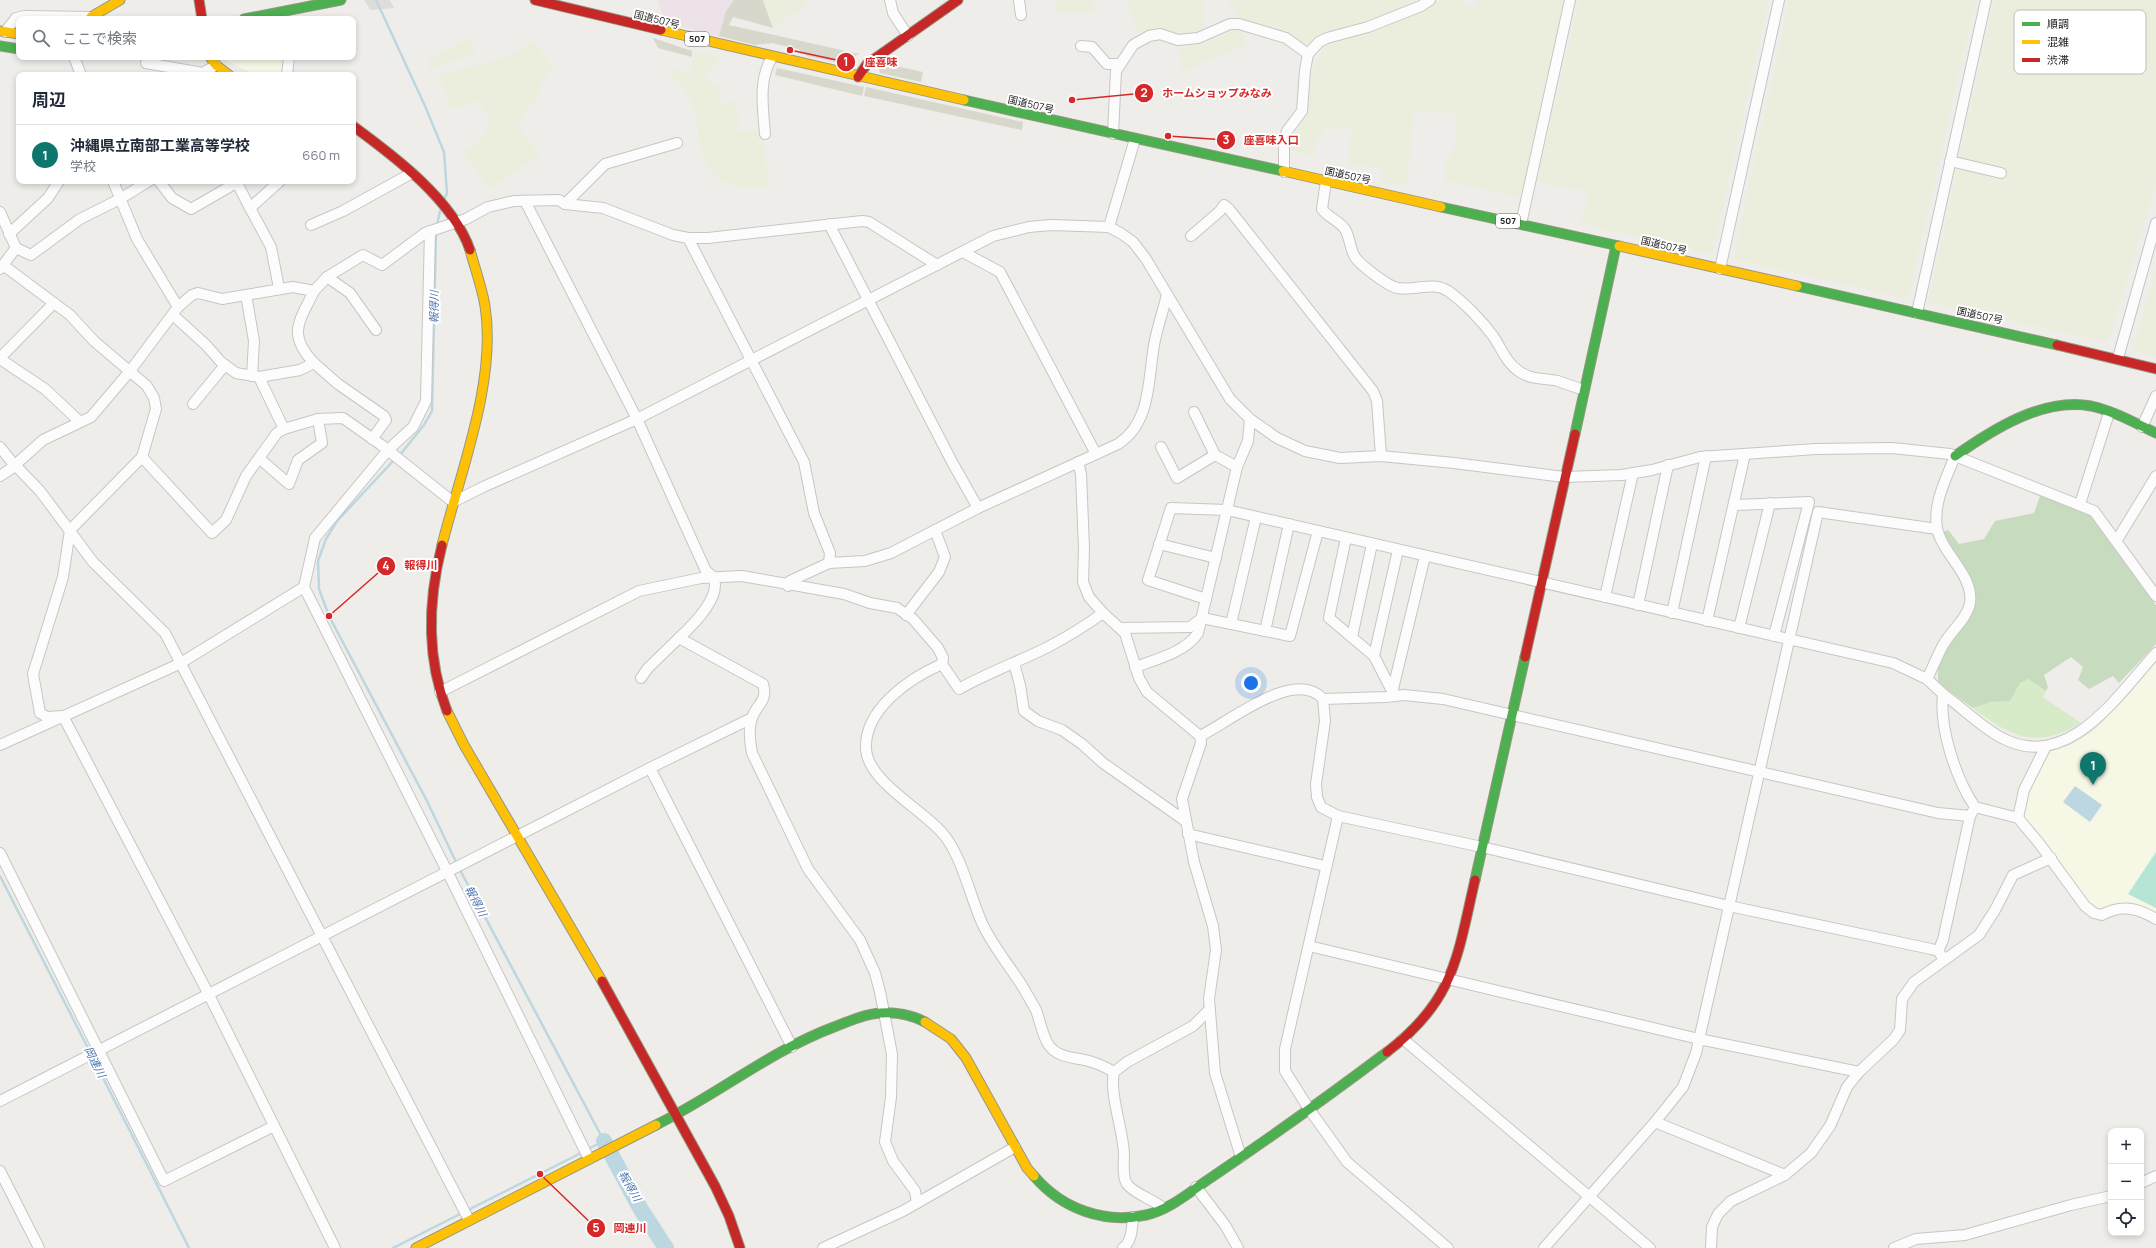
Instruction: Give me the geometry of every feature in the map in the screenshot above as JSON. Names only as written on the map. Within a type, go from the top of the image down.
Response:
[{"type":"main road","points":[[199,0],[202,16]]},
{"type":"main road","points":[[259,16],[341,0]]},
{"type":"main road","name":"国道507号","points":[[539,0],[858,77],[2118,358],[2156,369]]},
{"type":"main road","points":[[94,16],[116,1]]},
{"type":"main road","points":[[858,77],[867,64],[908,36],[952,2]]},
{"type":"main road","points":[[3,31],[16,33]]},
{"type":"main road","points":[[0,46],[16,49]]},
{"type":"main road","points":[[213,61],[226,72]]},
{"type":"main road","points":[[356,128],[393,155],[412,173],[428,189],[460,230],[477,271],[487,313],[489,337],[484,384],[433,582],[430,615],[433,664],[440,692],[458,735],[516,837],[570,925],[722,1201],[733,1226],[740,1248]]},
{"type":"main road","points":[[416,1248],[675,1115],[792,1047],[831,1028],[861,1017],[885,1013],[913,1016],[927,1022],[958,1046],[1027,1168],[1037,1182],[1068,1204],[1105,1218],[1148,1215],[1163,1208],[1241,1157],[1403,1039],[1429,1012],[1449,979],[1456,963],[1616,246]]},
{"type":"main road","points":[[1955,456],[1993,431],[2047,409],[2082,405],[2110,413],[2156,433]]},
{"type":"street","points":[[890,0],[893,13],[908,36]]},
{"type":"street","points":[[1019,0],[1021,15]]},
{"type":"street","points":[[1284,172],[1284,143],[1287,131],[1302,111],[1308,54],[1319,42],[1327,38],[1368,27],[1394,17],[1430,0]]},
{"type":"street","points":[[1521,224],[1570,0]]},
{"type":"street","points":[[1720,269],[1779,0]]},
{"type":"street","points":[[1917,313],[1986,0]]},
{"type":"street","points":[[3,31],[16,18]]},
{"type":"street","points":[[1113,134],[1116,71],[1133,45],[1149,36],[1160,34],[1178,40],[1198,38],[1234,24],[1286,38],[1308,54]]},
{"type":"street","points":[[1081,46],[1092,48],[1107,64],[1120,64]]},
{"type":"street","points":[[765,134],[761,90],[768,64],[772,57]]},
{"type":"street","points":[[75,60],[80,72]]},
{"type":"street","points":[[287,72],[289,60]]},
{"type":"street","points":[[204,72],[213,61]]},
{"type":"street","points":[[146,63],[197,72]]},
{"type":"street","points":[[1109,227],[1135,139]]},
{"type":"street","points":[[565,204],[605,164],[677,143]]},
{"type":"street","points":[[1950,161],[2002,173]]},
{"type":"street","points":[[311,225],[343,211],[412,173]]},
{"type":"street","points":[[1326,181],[1322,209],[1326,215],[1339,222],[1346,230],[1355,257],[1376,275],[1396,288],[1412,290],[1433,286],[1446,290],[1458,298],[1494,337],[1502,354],[1519,372],[1533,379],[1557,381],[1584,390]]},
{"type":"street","points":[[9,234],[48,198],[57,184]]},
{"type":"street","points":[[114,184],[137,239],[176,311],[225,365],[236,373],[256,376],[300,370],[314,363]]},
{"type":"street","points":[[0,212],[16,248],[31,255],[75,222],[120,199],[144,184]]},
{"type":"street","points":[[161,184],[172,198],[190,209],[233,184]]},
{"type":"street","points":[[237,184],[272,247],[279,288]]},
{"type":"street","points":[[250,208],[277,184]]},
{"type":"street","points":[[372,439],[386,420],[384,416],[343,388],[314,363],[300,346],[297,336],[298,323],[314,290],[327,277],[363,255],[382,265],[425,233],[454,224],[488,207],[514,201],[558,200],[565,204],[603,208],[673,235],[688,238],[708,238],[854,221],[869,222],[937,265]]},
{"type":"street","points":[[526,201],[637,419],[706,571],[713,578],[714,584],[710,603],[693,626],[648,668],[641,678]]},
{"type":"street","points":[[1191,236],[1224,206],[1229,209],[1373,391],[1377,401],[1381,456]]},
{"type":"street","points":[[829,224],[952,462],[978,508]]},
{"type":"street","points":[[2118,358],[2156,224]]},
{"type":"street","points":[[142,457],[212,533],[226,520],[246,476],[260,459],[268,444],[277,433],[284,429],[318,419],[343,418],[355,424],[453,502],[483,487],[637,419],[753,361],[869,299],[993,236],[1029,227],[1051,225],[1109,227],[1133,242],[1146,259],[1230,399],[1250,420],[1277,438],[1305,451],[1340,458],[1381,456],[1564,477],[1633,473],[1692,458],[1706,456],[1816,449],[1892,448],[1955,456],[2060,498],[2080,504],[2094,511],[2155,589]]},
{"type":"street","points":[[430,231],[426,401],[413,427],[388,450],[314,538],[304,587],[450,870],[592,1157]]},
{"type":"street","points":[[688,238],[804,462],[814,514],[830,554],[829,563]]},
{"type":"street","points":[[16,248],[2,268],[70,315],[94,341],[147,386],[154,398],[156,409],[142,457],[70,530],[63,577],[33,674],[40,713],[47,717],[63,716]]},
{"type":"street","points":[[963,252],[1000,272],[1096,454]]},
{"type":"street","points":[[327,277],[350,293],[376,330]]},
{"type":"street","points":[[314,290],[293,286],[222,299],[198,293],[192,295],[176,311],[130,371],[91,417],[79,421],[43,440],[15,465],[40,491],[93,562],[165,633],[179,664],[469,1220]]},
{"type":"street","points":[[246,295],[254,341],[256,376],[284,429]]},
{"type":"street","points":[[788,586],[790,581],[829,563],[865,561],[892,553],[978,508],[1096,454],[1127,438],[1139,424],[1145,402],[1154,343],[1167,295]]},
{"type":"street","points":[[54,303],[0,358],[45,389],[79,421]]},
{"type":"street","points":[[194,404],[225,365]]},
{"type":"street","points":[[2142,427],[2156,396]]},
{"type":"street","points":[[1194,412],[1215,456],[1237,467]]},
{"type":"street","points":[[2080,504],[2110,413]]},
{"type":"street","points":[[260,459],[288,484],[298,460],[322,443],[318,419]]},
{"type":"street","points":[[1135,667],[1184,647],[1193,641],[1198,634],[1237,467],[1248,441],[1250,420]]},
{"type":"street","points":[[0,447],[15,466],[0,476]]},
{"type":"street","points":[[1160,447],[1177,478],[1215,456]]},
{"type":"street","points":[[1707,620],[1745,454]]},
{"type":"street","points":[[1672,613],[1706,456]]},
{"type":"street","points":[[1928,679],[1941,648],[1963,617],[1970,603],[1969,589],[1960,570],[1944,546],[1937,529],[1938,499],[1955,456]]},
{"type":"street","points":[[1078,462],[1081,474],[1084,548],[1083,582],[1089,597],[1103,613],[1120,628],[1129,641],[1135,667],[1146,692],[1200,736],[1201,743],[1182,793],[1184,820],[1194,862],[1213,926],[1216,950],[1208,999],[1215,1073],[1241,1157]]},
{"type":"street","points":[[1638,605],[1668,465]]},
{"type":"street","points":[[1606,597],[1633,473]]},
{"type":"street","points":[[2117,540],[2156,476]]},
{"type":"street","points":[[1734,505],[1809,502],[1774,636]]},
{"type":"street","points":[[1739,628],[1770,503]]},
{"type":"street","points":[[1206,599],[1148,580],[1171,508],[1227,510],[1893,663],[1928,679],[1943,694],[2002,738],[2026,745],[2046,746],[2067,740],[2088,727],[2156,654]]},
{"type":"street","points":[[1544,1248],[1655,1122],[1683,1087],[1696,1053],[1818,512],[1937,529]]},
{"type":"street","points":[[1231,624],[1256,517]]},
{"type":"street","points":[[1264,631],[1289,524]]},
{"type":"street","points":[[906,615],[939,572],[945,557],[935,530]]},
{"type":"street","points":[[1120,628],[1190,627],[1202,618],[1290,636],[1318,531]]},
{"type":"street","points":[[1346,538],[1328,618],[1374,656],[1392,694]]},
{"type":"street","points":[[1159,544],[1216,558]]},
{"type":"street","points":[[1352,637],[1372,544]]},
{"type":"street","points":[[1374,656],[1398,550]]},
{"type":"street","points":[[1392,694],[1425,556]]},
{"type":"street","points":[[440,692],[639,591],[713,578],[742,576],[788,586],[844,594],[870,603],[897,608],[913,620],[938,648],[943,658],[942,664],[959,689],[981,676],[1014,663],[1074,633],[1103,613]]},
{"type":"street","points":[[0,745],[179,664],[304,587]]},
{"type":"street","points":[[0,1101],[208,993],[650,768],[752,718],[764,701],[765,690],[763,684],[679,638]]},
{"type":"street","points":[[1014,663],[1020,685],[1024,711],[1038,721],[1062,730],[1103,763],[1184,820]]},
{"type":"street","points":[[942,664],[928,670],[906,684],[886,702],[866,732],[866,751],[881,779],[895,794],[932,823],[947,838],[992,944],[1023,988],[1035,1010],[1049,1045],[1064,1056],[1092,1062],[1114,1072]]},
{"type":"street","points":[[1200,736],[1273,695],[1300,689],[1312,690],[1323,698],[1392,694],[1443,698],[1938,813],[1972,812],[2018,818],[2051,858],[2085,906],[2094,913],[2102,916],[2109,911],[2126,907],[2136,909],[2156,919]]},
{"type":"street","points":[[1941,955],[1943,940],[1972,812],[1953,759],[1941,708],[1943,694]]},
{"type":"street","points":[[1323,698],[1325,720],[1316,784],[1317,797],[1321,806],[1338,816],[1482,847],[1941,955]]},
{"type":"street","points":[[63,716],[208,993],[335,1248]]},
{"type":"street","points":[[752,718],[750,738],[752,753],[808,869],[860,940],[875,973],[885,1013],[892,1054],[891,1097],[885,1142],[893,1161],[915,1191],[917,1203]]},
{"type":"street","points":[[2018,818],[2024,790],[2046,746]]},
{"type":"street","points":[[650,768],[792,1047]]},
{"type":"street","points":[[1338,816],[1325,866],[1309,946],[1285,1049],[1285,1071],[1308,1109],[1347,1162],[1448,1248]]},
{"type":"street","points":[[1188,834],[1325,866]]},
{"type":"street","points":[[0,853],[164,1182],[274,1126]]},
{"type":"street","points":[[1711,1248],[1712,1227],[1722,1209],[1731,1201],[1785,1175],[1811,1153],[1830,1126],[1848,1087],[1859,1072],[1894,1039],[1900,1030],[1902,999],[1914,982],[1941,955],[1979,935],[1996,910],[2013,875],[2051,858]]},
{"type":"street","points":[[1309,946],[1699,1038],[1859,1072]]},
{"type":"street","points":[[1163,1208],[1154,1200],[1133,1191],[1124,1178],[1123,1136],[1113,1084],[1114,1072],[1127,1062],[1193,1026],[1210,1009]]},
{"type":"street","points":[[1403,1039],[1650,1248]]},
{"type":"street","points":[[1655,1122],[1785,1175]]},
{"type":"street","points":[[823,1248],[903,1211],[1015,1147]]},
{"type":"street","points":[[0,1171],[39,1248]]},
{"type":"street","points":[[2144,1182],[2156,1176]]},
{"type":"street","points":[[1196,1187],[1225,1225],[1238,1248]]},
{"type":"street","points":[[1894,1248],[1916,1239],[1965,1235],[2071,1205],[2108,1197]]},
{"type":"street","points":[[1123,1248],[1126,1246],[1131,1233],[1133,1217]]},
{"type":"shaded area","points":[[658,0],[734,0],[726,11],[719,36],[664,23]]},
{"type":"shaded area","points":[[734,0],[763,0],[773,28],[733,17],[729,25],[859,54],[840,63],[807,56],[798,49],[772,43],[755,45],[719,36],[726,11]]},
{"type":"shaded area","points":[[763,0],[804,0],[805,6],[773,28]]},
{"type":"shaded area","points":[[1055,0],[1093,0],[1093,12],[1056,12]]},
{"type":"shaded area","points":[[1126,0],[1203,0],[1203,30],[1181,35],[1158,27],[1138,34]]},
{"type":"shaded area","points":[[1227,0],[1422,0],[1363,22],[1325,33],[1311,43],[1306,44],[1285,33],[1239,17]]},
{"type":"shaded area","points":[[1439,0],[1461,0],[1473,8],[1478,0],[1565,0],[1523,199],[1446,181],[1444,164],[1455,147],[1457,114],[1414,111],[1407,186],[1381,182],[1382,169],[1348,163],[1351,130],[1325,128],[1315,141],[1316,156],[1292,152],[1292,137],[1308,111],[1313,69],[1324,47],[1415,15]]},
{"type":"shaded area","points":[[1579,0],[1769,0],[1712,255],[1581,224],[1588,192],[1537,182]]},
{"type":"shaded area","points":[[1789,0],[1976,0],[1908,299],[1733,259]]},
{"type":"shaded area","points":[[1994,0],[2156,0],[2156,185],[2108,342],[1928,303]]},
{"type":"shaded area","points":[[1231,31],[1241,31],[1247,44],[1182,72],[1179,48],[1204,43]]},
{"type":"shaded area","points":[[468,38],[476,54],[431,69],[426,60]]},
{"type":"shaded area","points":[[653,38],[692,51],[692,57],[658,48]]},
{"type":"shaded area","points":[[533,40],[554,68],[540,84],[536,99],[527,109],[519,126],[540,155],[489,189],[463,151],[470,148],[479,140],[491,121],[482,106],[473,100],[464,107],[453,106],[450,110],[446,102],[448,98],[437,74],[491,62],[515,52]]},
{"type":"shaded area","points":[[695,51],[721,56],[705,80],[720,87],[722,103],[737,102],[738,131],[762,131],[770,186],[763,188],[735,186],[720,180],[707,165],[698,141],[697,124],[693,103],[667,68],[690,72]]},
{"type":"shaded area","points":[[227,60],[284,60],[282,72],[250,72]]},
{"type":"shaded area","points":[[881,63],[923,72],[921,82],[880,73],[879,68]]},
{"type":"shaded area","points":[[777,68],[864,87],[862,96],[775,75]]},
{"type":"shaded area","points":[[866,87],[1023,122],[1022,130],[864,96]]},
{"type":"shaded area","points":[[2156,270],[2156,357],[2133,351]]},
{"type":"shaded area","points":[[2156,663],[2156,916],[2094,908],[2087,902],[2025,819],[2023,814],[2025,798],[2049,754],[2052,751],[2071,745],[2095,730]]},
{"type":"green space","points":[[2040,496],[2090,512],[2142,581],[2156,606],[2156,644],[2119,683],[2113,676],[2089,689],[2078,680],[2083,667],[2071,657],[2044,675],[2048,687],[2046,691],[2028,679],[2020,683],[2010,701],[1991,702],[1973,708],[1938,683],[1938,661],[1973,604],[1942,532],[1948,530],[1959,544],[1984,539],[1995,521],[2034,513]]},
{"type":"green space","points":[[2028,679],[2046,691],[2043,697],[2081,723],[2065,731],[2050,736],[2037,738],[2012,733],[1973,708],[1991,702],[2010,701],[2020,683]]},
{"type":"green space","points":[[2156,852],[2156,908],[2128,894]]},
{"type":"water","points":[[2075,786],[2102,805],[2090,822],[2063,802]]},
{"type":"pier","points":[[364,0],[390,0],[394,8],[370,10]]},
{"type":"waterway","name":"報得川","points":[[376,0],[425,106],[444,152],[447,193],[444,200]]},
{"type":"waterway","name":"報得川","points":[[437,225],[440,211]]},
{"type":"waterway","name":"報得川","points":[[399,456],[424,425],[432,411],[436,232]]},
{"type":"waterway","name":"報得川","points":[[395,459],[337,521],[326,539],[318,561],[319,589],[329,616],[427,801],[457,864]]},
{"type":"waterway","name":"報得川","points":[[459,868],[604,1141],[588,1149]]},
{"type":"waterway","name":"岡連川","points":[[0,876],[90,1052]]},
{"type":"waterway","name":"岡連川","points":[[92,1056],[189,1248]]},
{"type":"waterway","name":"報得川","points":[[604,1141],[640,1208],[666,1248]]},
{"type":"waterway","name":"岡連川","points":[[466,1211],[583,1152]]},
{"type":"waterway","name":"岡連川","points":[[393,1248],[462,1213]]},
{"type":"traffic: fast","points":[[259,16],[341,0]]},
{"type":"traffic: fast","points":[[0,46],[16,49]]},
{"type":"traffic: fast","points":[[964,100],[1283,171]]},
{"type":"traffic: fast","points":[[1441,207],[1619,246]]},
{"type":"traffic: fast","points":[[1575,434],[1616,246]]},
{"type":"traffic: fast","points":[[1797,286],[2057,345]]},
{"type":"traffic: fast","points":[[1955,456],[2002,426],[2037,411],[2055,406],[2073,404],[2100,408],[2156,433]]},
{"type":"traffic: fast","points":[[1475,880],[1525,657]]},
{"type":"traffic: fast","points":[[656,1125],[679,1113],[788,1048],[845,1022],[869,1015],[886,1013],[909,1016],[925,1022]]},
{"type":"traffic: fast","points":[[1034,1176],[1045,1188],[1057,1197],[1071,1205],[1099,1215],[1130,1217],[1146,1215],[1164,1209],[1300,1116],[1387,1052]]},
{"type":"traffic: slow","points":[[93,16],[120,0]]},
{"type":"traffic: slow","points":[[661,30],[964,100]]},
{"type":"traffic: slow","points":[[0,31],[16,34]]},
{"type":"traffic: slow","points":[[212,60],[225,72]]},
{"type":"traffic: slow","points":[[1283,171],[1441,207]]},
{"type":"traffic: slow","points":[[1619,246],[1797,286]]},
{"type":"traffic: slow","points":[[442,545],[475,427],[486,365],[487,335],[485,306],[470,250]]},
{"type":"traffic: slow","points":[[447,711],[464,745],[602,981]]},
{"type":"traffic: slow","points":[[925,1022],[951,1039],[966,1058],[1027,1168],[1034,1176]]},
{"type":"traffic: slow","points":[[416,1248],[656,1125]]},
{"type":"traffic: jam","points":[[199,0],[202,16]]},
{"type":"traffic: jam","points":[[535,0],[661,30]]},
{"type":"traffic: jam","points":[[858,77],[867,64],[958,0]]},
{"type":"traffic: jam","points":[[356,128],[404,165],[436,197],[462,232],[470,250]]},
{"type":"traffic: jam","points":[[2057,345],[2156,369]]},
{"type":"traffic: jam","points":[[1525,657],[1575,434]]},
{"type":"traffic: jam","points":[[442,545],[434,587],[431,628],[435,670],[447,711]]},
{"type":"traffic: jam","points":[[1387,1052],[1410,1033],[1427,1014],[1440,995],[1450,975],[1457,955],[1475,880]]},
{"type":"traffic: jam","points":[[602,981],[715,1186],[729,1216],[740,1248]]},
{"type":"place","name":"座喜味","points":[[790,50]]},
{"type":"place","name":"ホームショップみなみ","points":[[1072,100]]},
{"type":"place","name":"座喜味入口","points":[[1168,136]]},
{"type":"place","name":"報得川","points":[[329,616]]},
{"type":"place","name":"沖縄県立南部工業高等学校","points":[[2093,785]]},
{"type":"place","name":"岡連川","points":[[540,1174]]}]
